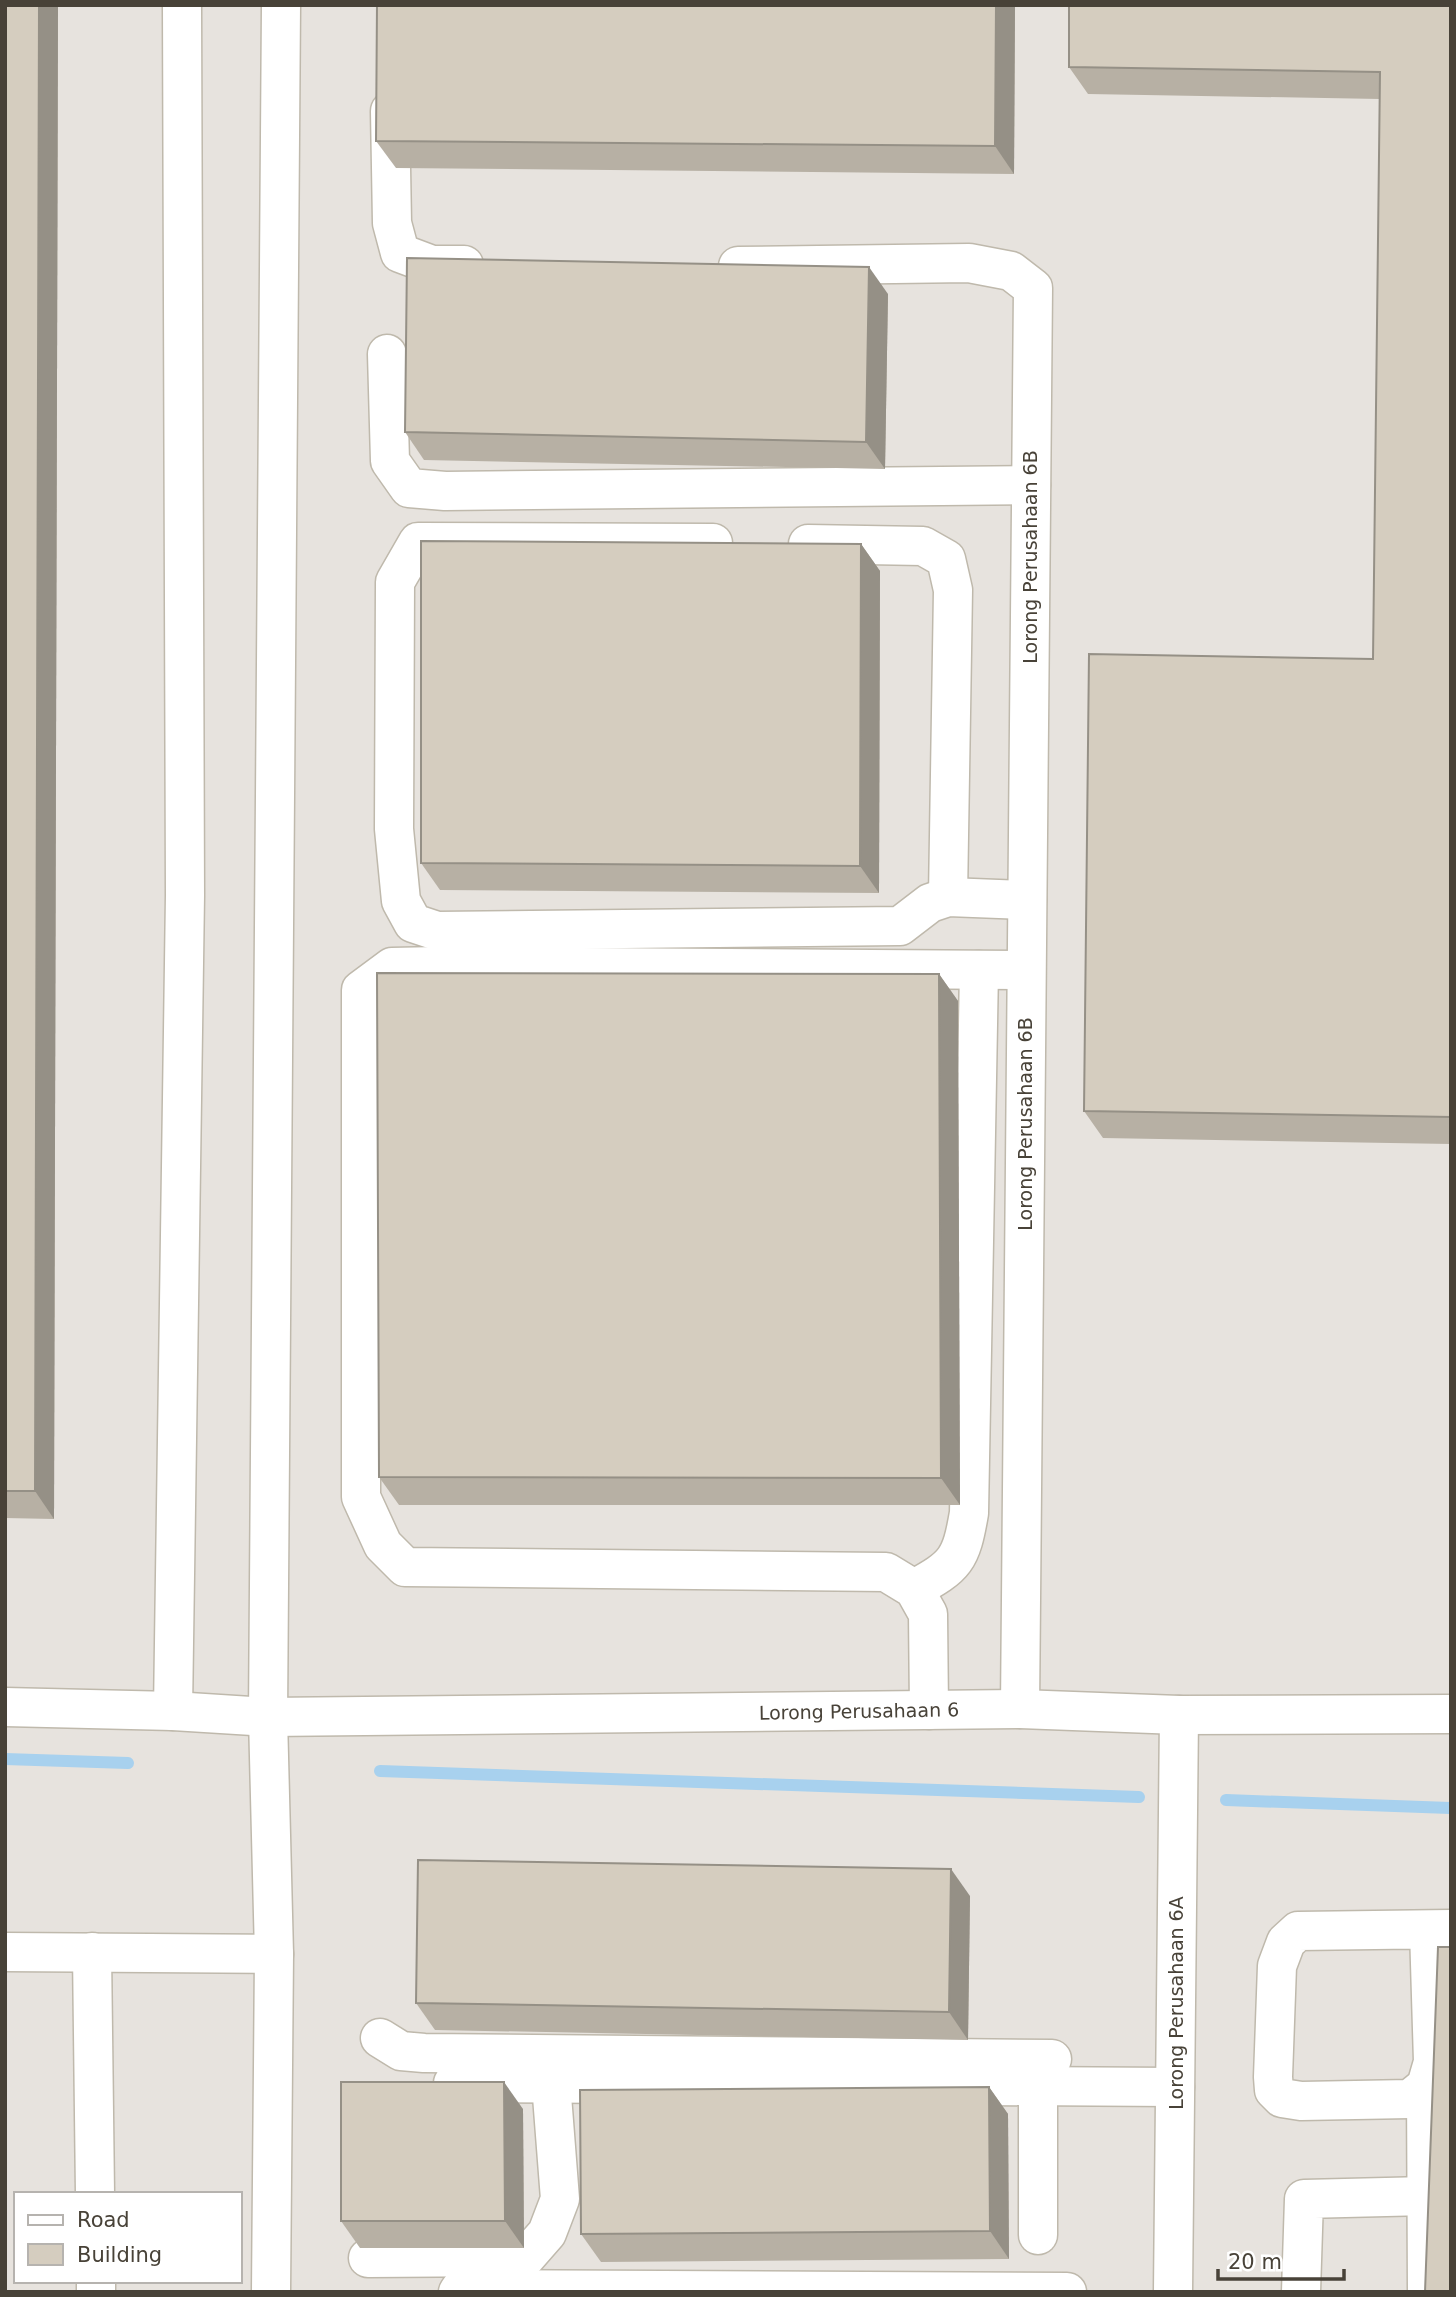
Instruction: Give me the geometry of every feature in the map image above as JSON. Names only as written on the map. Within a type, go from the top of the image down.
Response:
[{"type":"street","points":[[173,1711],[185,895],[182,5]]},
{"type":"street","points":[[271,2292],[274,1954],[268,1717],[281,5]]},
{"type":"street","points":[[390,70],[392,223],[400,253],[432,265],[501,265]]},
{"type":"street","name":"Lorong Perusahaan 6B","points":[[710,266],[970,263],[1012,271],[1033,288],[1020,1709]]},
{"type":"street","points":[[387,354],[390,461],[409,488],[444,491],[1031,485]]},
{"type":"street","points":[[948,897],[953,590],[946,559],[923,546],[418,542],[396,582],[394,829],[401,901],[413,922],[437,931],[900,926],[930,902],[948,897],[1027,901]]},
{"type":"street","points":[[929,1710],[928,1614],[914,1589],[887,1572],[405,1567],[383,1545],[361,1497],[361,990],[392,967],[1027,970]]},
{"type":"street","points":[[914,1589],[948,1570],[963,1545],[969,1513],[979,970]]},
{"type":"street","name":"Lorong Perusahaan 6","points":[[5,1707],[173,1711],[268,1717],[1020,1709],[1179,1715],[1451,1714]]},
{"type":"street","name":"Lorong Perusahaan 6A","points":[[1173,2292],[1179,1715]]},
{"type":"street","points":[[1426,2086],[1410,2099],[1301,2101],[1282,2098],[1274,2090],[1277,1966],[1286,1942],[1298,1931],[1440,1929],[1433,2062],[1426,2086],[1427,2292]]},
{"type":"street","points":[[5,1952],[274,1954]]},
{"type":"street","points":[[92,1952],[95,2192]]},
{"type":"street","points":[[380,2038],[401,2051],[424,2053],[1175,2074]]},
{"type":"street","points":[[380,2082],[1038,2086],[1175,2074]]},
{"type":"street","points":[[368,2258],[526,2257],[547,2233],[560,2199],[551,2083]]},
{"type":"street","points":[[1038,2086],[1038,2235]]},
{"type":"street","points":[[1301,2292],[1304,2199],[1427,2196]]},
{"type":"street","points":[[457,2292],[460,2289],[1067,2292]]},
{"type":"shaded area","points":[[5,5],[1451,5],[1451,2292],[5,2292]]},
{"type":"building","points":[[5,5],[39,5],[35,1491],[5,1491]]},
{"type":"building","points":[[377,5],[996,5],[995,146],[376,141]]},
{"type":"building","points":[[1069,5],[1451,5],[1451,1117],[1084,1111],[1089,654],[1373,659],[1380,72],[1069,67]]},
{"type":"building","points":[[407,258],[869,267],[866,442],[405,432]]},
{"type":"building","points":[[421,541],[861,544],[860,866],[421,863]]},
{"type":"building","points":[[377,973],[939,974],[941,1478],[379,1477]]},
{"type":"building","points":[[418,1860],[951,1869],[949,2012],[416,2003]]},
{"type":"building","points":[[1438,1947],[1451,1947],[1451,2292],[1425,2292]]},
{"type":"building","points":[[341,2082],[504,2082],[505,2221],[341,2221]]},
{"type":"building","points":[[989,2087],[990,2231],[581,2234],[580,2090]]},
{"type":"waterway","points":[[5,1759],[128,1763]]},
{"type":"waterway","points":[[380,1771],[1139,1797]]},
{"type":"waterway","points":[[1226,1800],[1450,1808]]}]
